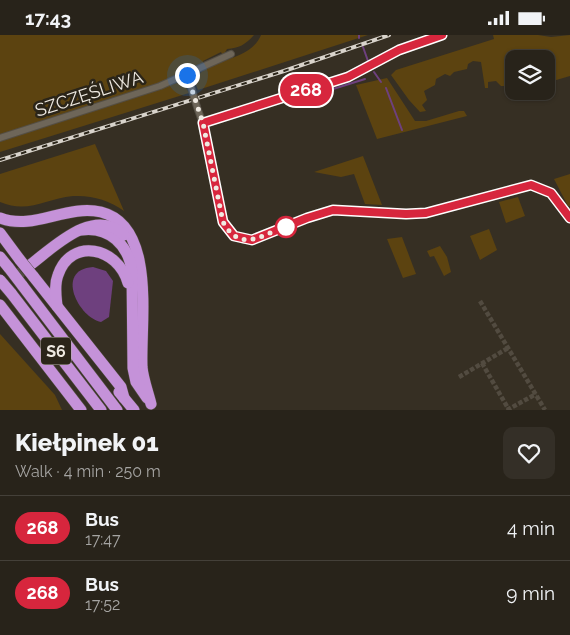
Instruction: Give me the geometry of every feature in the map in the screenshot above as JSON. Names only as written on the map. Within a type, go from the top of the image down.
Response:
[{"type":"highway","points":[[0,218],[23,223],[73,211],[101,212],[119,221],[130,233],[139,259],[142,369],[154,407]]},
{"type":"highway","points":[[28,267],[60,242],[81,230],[97,225],[114,227],[126,236],[139,259]]},
{"type":"highway","points":[[81,230],[102,231],[121,244],[131,264],[134,377],[140,389],[154,407]]},
{"type":"highway","points":[[0,233],[121,387],[124,398]]},
{"type":"highway","points":[[56,306],[55,285],[60,270],[70,258],[84,251],[99,251],[114,259],[121,265],[132,289]]},
{"type":"highway","name":"S6","points":[[0,257],[117,410]]},
{"type":"highway","name":"S6","points":[[0,280],[101,410]]},
{"type":"highway","points":[[0,305],[81,410]]},
{"type":"highway","points":[[60,334],[86,356],[134,410]]},
{"type":"street","points":[[203,123],[348,77],[399,50],[442,35]]},
{"type":"street","name":"SZCZĘŚLIWA","points":[[0,138],[147,91],[231,54]]},
{"type":"street","points":[[187,75],[203,123],[223,222],[234,236],[244,240],[257,239],[307,218],[333,210],[406,214],[426,213],[531,185],[551,193],[570,218]]},
{"type":"shaded area","points":[[0,35],[254,35],[242,45],[227,49],[223,56],[221,52],[203,61],[205,65],[166,82],[0,135]]},
{"type":"shaded area","points":[[261,35],[368,35],[198,90],[195,82],[200,74],[207,68],[247,51]]},
{"type":"shaded area","points":[[493,35],[538,35],[551,37],[570,35],[570,76],[555,80],[555,50],[505,50],[505,86],[501,86],[496,81],[488,82],[488,88],[485,88],[481,62],[473,61],[468,64],[467,69],[454,72],[450,76],[445,74],[436,79],[435,85],[424,91],[427,100],[422,105],[426,111],[420,112],[391,75],[396,70],[494,39]]},
{"type":"shaded area","points":[[387,78],[415,121],[426,121],[459,111],[464,111],[467,116],[377,139],[356,85]]},
{"type":"shaded area","points":[[176,83],[184,84],[189,93],[0,152],[0,140]]},
{"type":"shaded area","points":[[95,144],[124,211],[106,201],[87,196],[73,196],[19,207],[0,202],[0,174]]},
{"type":"shaded area","points":[[363,156],[382,205],[365,204],[354,174],[341,177],[314,172]]},
{"type":"shaded area","points":[[570,174],[570,206],[568,206],[554,179]]},
{"type":"shaded area","points":[[518,197],[525,216],[506,223],[499,202]]},
{"type":"shaded area","points":[[489,229],[497,250],[480,260],[470,236]]},
{"type":"shaded area","points":[[402,237],[416,274],[403,278],[387,239]]},
{"type":"shaded area","points":[[440,246],[447,257],[451,272],[444,276],[434,256],[430,257],[427,251]]},
{"type":"shaded area","points":[[93,267],[106,271],[113,281],[109,317],[101,322],[93,319],[85,312],[74,294],[75,276],[81,270]]},
{"type":"shaded area","points":[[0,334],[55,395],[62,410],[0,410]]},
{"type":"waterway","points":[[363,47],[368,61]]},
{"type":"waterway","points":[[374,72],[381,82]]},
{"type":"waterway","points":[[314,95],[365,79]]},
{"type":"waterway","points":[[386,88],[402,130]]},
{"type":"tunnel","points":[[0,289],[30,265]]},
{"type":"tunnel","points":[[480,301],[545,410]]},
{"type":"tunnel","points":[[459,377],[508,348]]},
{"type":"tunnel","points":[[482,363],[509,410]]},
{"type":"tunnel","points":[[507,410],[536,394]]},
{"type":"railway","points":[[0,160],[284,71],[389,35]]},
{"type":"bus line","name":"268","points":[[442,35],[399,50],[363,71],[348,77],[203,123],[223,222],[227,230],[234,236],[244,240],[252,240],[320,213],[333,210],[358,210],[395,214],[426,213],[531,185],[551,193],[570,218]]},
{"type":"route","points":[[187,75],[203,123],[223,222],[227,230],[234,236],[244,240],[252,240],[286,227]]}]
